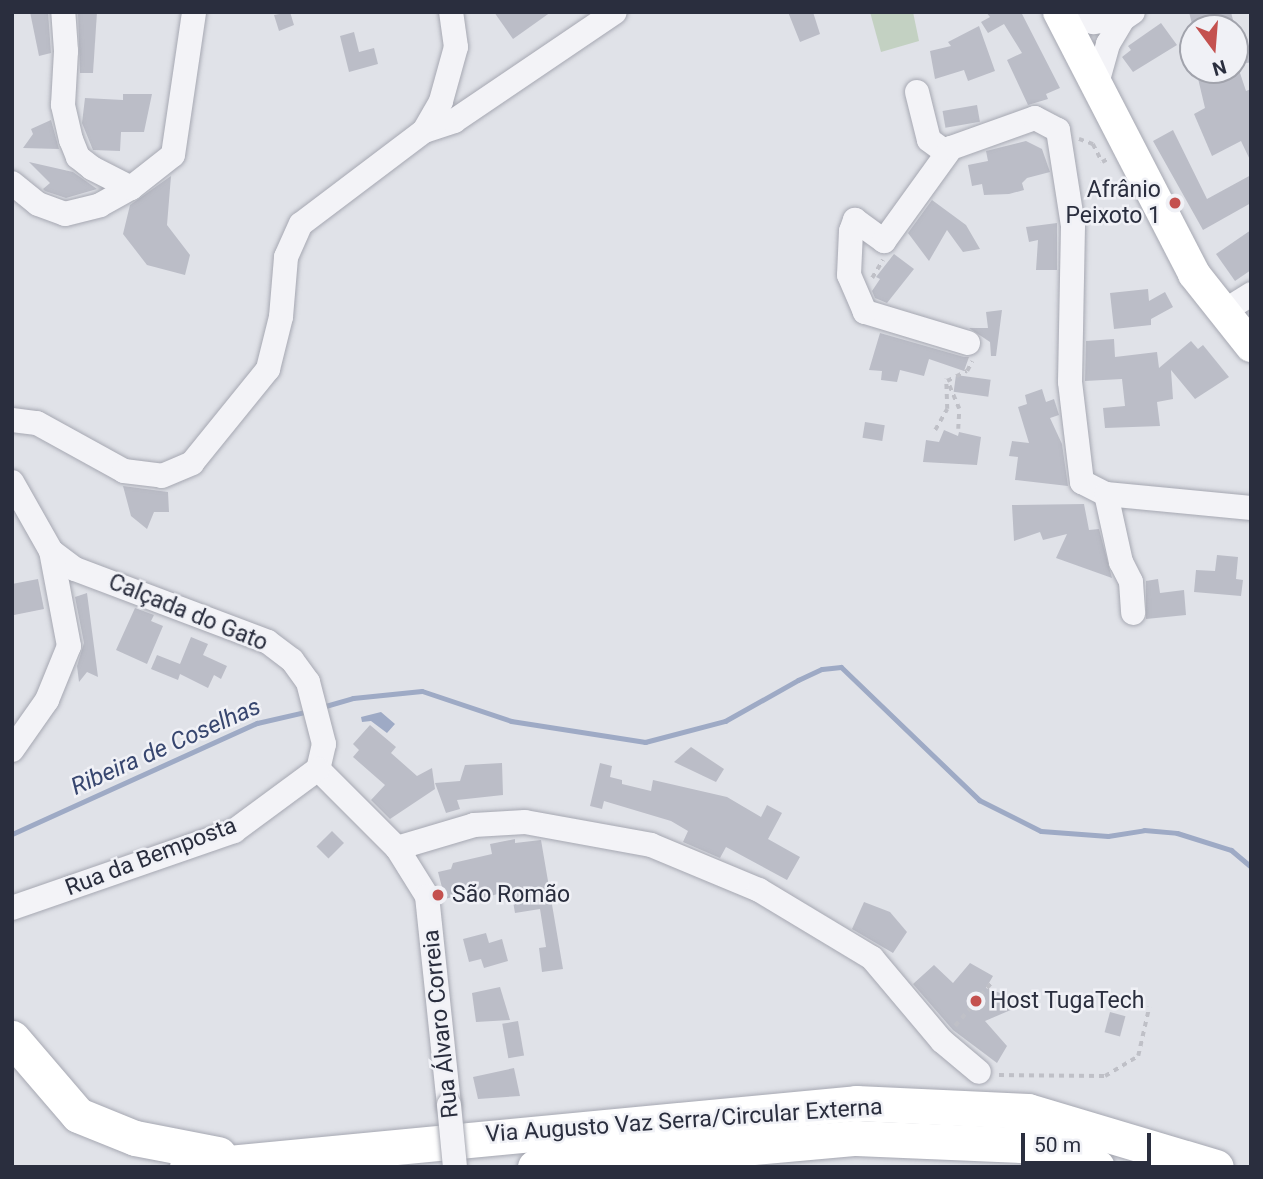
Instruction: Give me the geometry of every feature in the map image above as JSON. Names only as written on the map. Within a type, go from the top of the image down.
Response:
[{"type":"highway","points":[[12,1038],[78,1115],[135,1138],[192,1152],[271,1158]]},
{"type":"highway","name":"Via Augusto Vaz Serra/Circular Externa","points":[[187,1167],[856,1103],[1028,1111],[1216,1167]]},
{"type":"highway","name":"Via Augusto Vaz Serra/Circular Externa","points":[[535,1167],[856,1138],[1023,1145],[1097,1167]]},
{"type":"main road","points":[[1062,12],[1096,87],[1158,210],[1221,313],[1251,346]]},
{"type":"street","points":[[62,12],[66,51],[63,105],[71,140],[92,169],[131,188]]},
{"type":"street","points":[[12,183],[38,204],[65,214],[100,205],[131,188],[173,155],[194,12]]},
{"type":"street","points":[[424,131],[442,101],[457,47],[451,12]]},
{"type":"street","points":[[12,420],[37,423],[124,471],[162,476],[192,464],[268,369],[282,317],[286,257],[301,225],[424,131],[454,121],[615,12]]},
{"type":"street","points":[[1062,12],[1093,22],[1128,15]]},
{"type":"street","points":[[1096,87],[1108,44],[1128,15]]},
{"type":"street","points":[[917,92],[929,140],[947,153]]},
{"type":"street","points":[[968,343],[865,312],[849,275],[855,220],[884,241],[951,148],[1035,118],[1058,130],[1073,226],[1070,382],[1082,482],[1106,494],[1251,508]]},
{"type":"street","points":[[1221,313],[1251,294]]},
{"type":"street","name":"Calçada do Gato","points":[[12,482],[51,551],[75,569],[268,642],[292,660],[308,682],[324,744],[318,769]]},
{"type":"street","points":[[1106,494],[1121,562],[1131,582],[1133,613]]},
{"type":"street","points":[[12,750],[47,700],[69,646],[51,551]]},
{"type":"street","name":"Rua Álvaro Correia","points":[[318,769],[397,848],[427,896],[455,1167]]},
{"type":"street","name":"Rua da Bemposta","points":[[12,908],[234,831],[318,769]]},
{"type":"street","points":[[397,848],[474,825],[525,822],[576,828],[651,845],[759,890],[872,958],[942,1041],[979,1072]]},
{"type":"path","points":[[1093,144],[1102,162]]},
{"type":"path","points":[[877,269],[884,258]]},
{"type":"path","points":[[935,430],[947,409],[944,381],[967,371],[976,351],[968,343]]},
{"type":"path","points":[[948,378],[959,409],[958,429]]},
{"type":"path","points":[[942,1041],[992,982]]},
{"type":"path","points":[[979,1072],[1105,1076],[1138,1056],[1149,1007]]},
{"type":"green space","points":[[870,12],[913,12],[919,41],[881,52]]},
{"type":"water","points":[[381,712],[395,724],[387,733],[371,721],[362,722],[361,717]]},
{"type":"building","points":[[30,12],[48,12],[51,53],[39,56]]},
{"type":"building","points":[[78,12],[97,12],[93,73],[80,73]]},
{"type":"building","points":[[290,12],[294,25],[279,31],[274,15]]},
{"type":"building","points":[[494,12],[551,12],[513,39]]},
{"type":"building","points":[[788,12],[813,12],[820,34],[800,42]]},
{"type":"building","points":[[986,12],[1021,12],[1060,88],[1046,94],[1048,99],[1028,105],[1007,60],[1022,53],[1004,24],[988,33],[981,22],[990,17]]},
{"type":"building","points":[[1189,12],[1232,14],[1190,14]]},
{"type":"building","points":[[1161,23],[1177,45],[1133,72],[1122,57],[1131,50],[1128,46]]},
{"type":"building","points":[[979,26],[995,71],[968,81],[964,70],[935,79],[930,51],[951,46],[948,42]]},
{"type":"building","points":[[354,32],[359,52],[374,48],[378,64],[349,72],[340,36]]},
{"type":"building","points":[[1199,84],[1244,84],[1246,91],[1251,89],[1251,162],[1241,141],[1212,156],[1194,114],[1205,108]]},
{"type":"building","points":[[123,94],[152,94],[144,132],[121,132],[120,151],[93,150],[82,123],[85,98],[123,100]]},
{"type":"building","points":[[977,105],[980,122],[945,128],[943,111]]},
{"type":"building","points":[[51,120],[59,149],[23,148],[33,134],[31,129]]},
{"type":"building","points":[[1173,130],[1207,199],[1251,175],[1251,203],[1203,230],[1153,141]]},
{"type":"building","points":[[1026,141],[1042,149],[1050,172],[1027,178],[1022,183],[1024,190],[1009,194],[984,195],[982,184],[972,186],[968,165],[988,161],[986,151]]},
{"type":"building","points":[[29,162],[73,172],[97,189],[66,198],[45,191],[43,189],[50,183]]},
{"type":"building","points":[[171,176],[167,225],[190,255],[185,275],[147,265],[123,234],[130,205]]},
{"type":"building","points":[[932,200],[966,225],[980,249],[963,252],[947,230],[929,261],[908,233]]},
{"type":"building","points":[[1057,223],[1057,270],[1036,270],[1038,240],[1029,242],[1026,227]]},
{"type":"building","points":[[1251,230],[1251,270],[1235,281],[1216,254]]},
{"type":"building","points":[[894,254],[914,269],[887,303],[875,298],[872,291],[880,279],[876,277]]},
{"type":"building","points":[[1148,289],[1149,301],[1165,292],[1173,307],[1151,319],[1151,325],[1114,329],[1110,293]]},
{"type":"building","points":[[1002,310],[996,356],[991,356],[990,342],[969,328],[988,328],[986,312]]},
{"type":"building","points":[[880,333],[969,357],[964,371],[929,359],[924,376],[900,370],[897,382],[881,380],[882,371],[869,370]]},
{"type":"building","points":[[1114,339],[1115,357],[1157,352],[1159,368],[1191,341],[1198,349],[1203,345],[1229,377],[1195,399],[1171,370],[1173,399],[1157,402],[1160,426],[1105,428],[1103,408],[1125,406],[1122,379],[1085,381],[1086,341]]},
{"type":"building","points":[[956,375],[991,380],[988,397],[954,392]]},
{"type":"building","points":[[1042,389],[1046,402],[1054,399],[1059,415],[1050,418],[1062,444],[1068,486],[1015,480],[1018,457],[1009,456],[1012,441],[1029,443],[1018,407],[1027,404],[1025,395]]},
{"type":"building","points":[[865,422],[885,425],[882,441],[862,438]]},
{"type":"building","points":[[944,430],[958,436],[959,432],[981,437],[977,465],[923,462],[926,440],[939,442]]},
{"type":"building","points":[[123,486],[168,492],[169,512],[154,512],[147,529],[131,516]]},
{"type":"building","points":[[1084,504],[1089,530],[1099,529],[1112,578],[1056,558],[1067,534],[1043,540],[1040,532],[1014,541],[1012,505]]},
{"type":"building","points":[[1217,555],[1238,557],[1236,579],[1243,580],[1241,596],[1194,592],[1196,570],[1215,571]]},
{"type":"building","points":[[38,579],[44,609],[14,615],[12,584]]},
{"type":"building","points":[[1158,579],[1160,593],[1184,590],[1186,615],[1146,619],[1146,581]]},
{"type":"building","points":[[87,593],[98,677],[87,672],[79,682],[77,666],[84,643],[75,597]]},
{"type":"building","points":[[135,608],[154,615],[151,621],[163,626],[147,664],[116,650]]},
{"type":"building","points":[[191,637],[208,644],[203,655],[227,666],[221,679],[214,675],[208,688],[180,674],[178,680],[151,669],[157,655],[180,664]]},
{"type":"building","points":[[370,725],[396,747],[391,753],[417,776],[432,768],[435,789],[390,819],[371,800],[385,785],[353,757],[359,750],[353,744]]},
{"type":"building","points":[[691,747],[724,769],[716,782],[674,762]]},
{"type":"building","points":[[502,763],[503,795],[457,800],[460,809],[446,813],[435,783],[460,781],[465,765]]},
{"type":"building","points":[[600,763],[612,766],[610,777],[622,780],[622,784],[651,791],[653,780],[727,797],[761,817],[767,805],[782,813],[768,839],[800,857],[787,880],[726,847],[720,858],[683,842],[688,831],[671,821],[604,801],[602,809],[590,806]]},
{"type":"building","points":[[332,831],[344,843],[328,859],[316,847]]},
{"type":"building","points":[[515,839],[515,843],[541,840],[563,969],[542,972],[539,948],[546,947],[540,909],[515,913],[511,890],[484,898],[482,889],[445,899],[438,872],[451,869],[453,863],[492,854],[490,844]]},
{"type":"building","points":[[864,902],[890,912],[907,932],[893,953],[852,929]]},
{"type":"building","points":[[486,933],[489,943],[502,939],[508,961],[484,968],[481,959],[469,962],[463,939]]},
{"type":"building","points":[[970,963],[993,976],[986,988],[1009,996],[1013,1009],[985,1021],[1007,1046],[997,1063],[953,1030],[913,984],[934,965],[953,983]]},
{"type":"building","points":[[500,987],[510,1020],[476,1022],[472,993]]},
{"type":"building","points":[[1110,1012],[1125,1016],[1120,1036],[1105,1032]]},
{"type":"building","points":[[518,1021],[524,1055],[508,1058],[502,1024]]},
{"type":"building","points":[[514,1068],[520,1096],[478,1099],[473,1077]]},
{"type":"waterway","name":"Ribeira de Coselhas","points":[[322,707],[353,698],[422,691],[511,721],[645,742],[725,721],[798,680],[822,669],[841,667],[979,800],[1041,831],[1108,836],[1144,830],[1177,833],[1231,850],[1251,867]]},
{"type":"waterway","name":"Ribeira de Coselhas","points":[[12,834],[257,723],[309,711]]},
{"type":"place","name":"Afrânio Peixoto 1","points":[[1175,203]]},
{"type":"place","name":"São Romão","points":[[438,895]]},
{"type":"place","name":"Host TugaTech","points":[[976,1001]]}]
